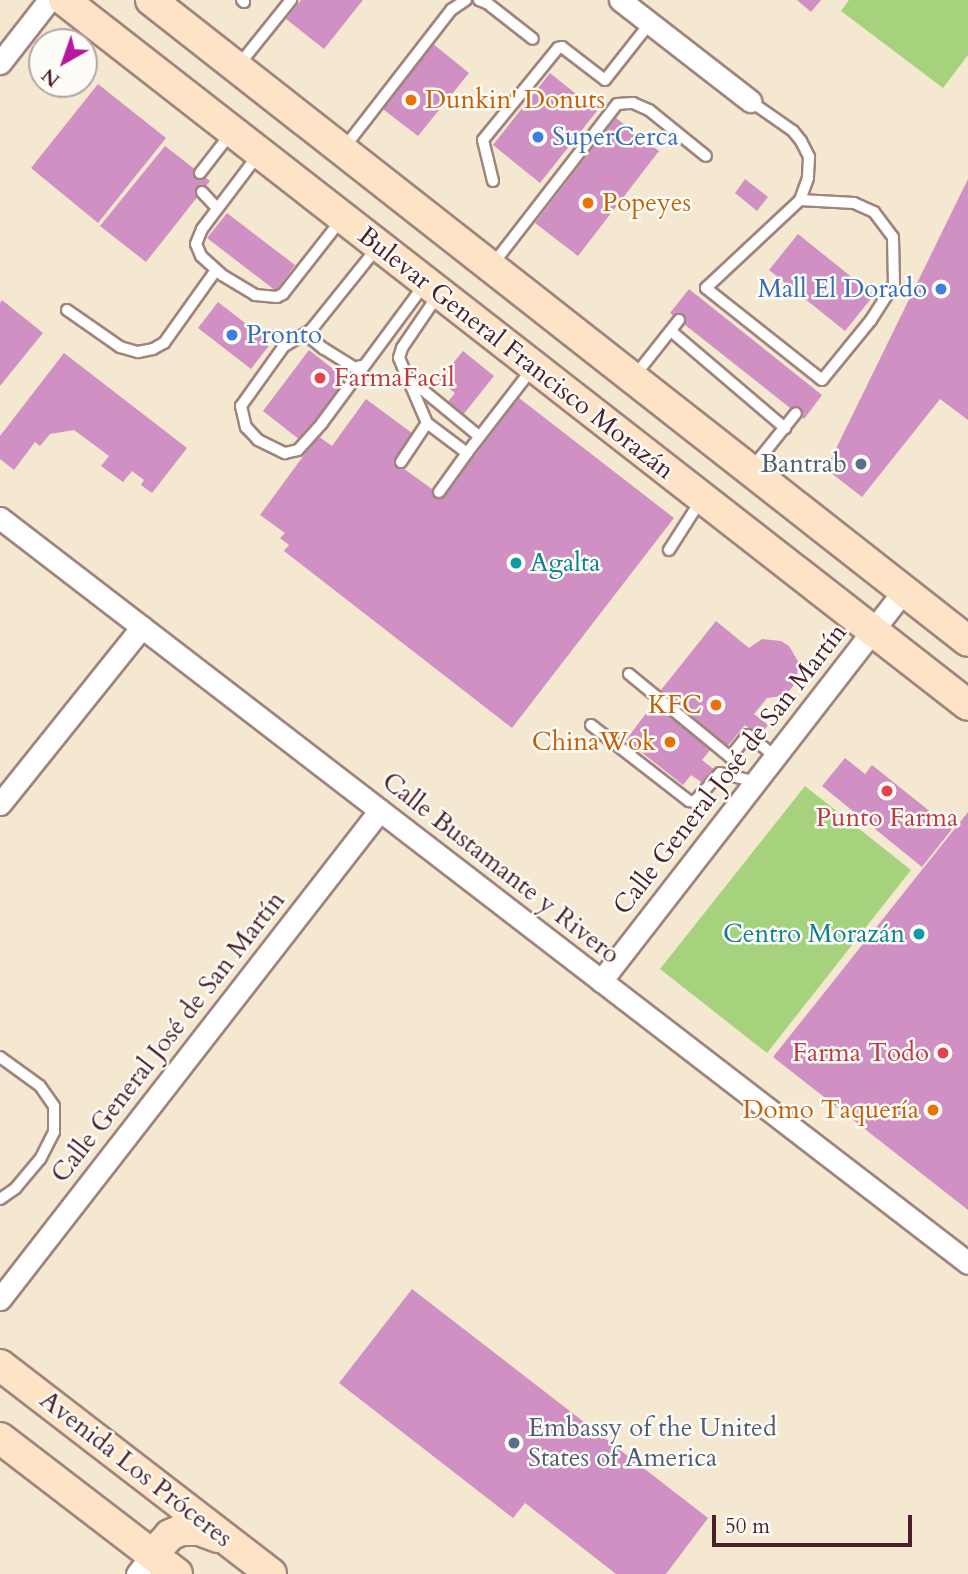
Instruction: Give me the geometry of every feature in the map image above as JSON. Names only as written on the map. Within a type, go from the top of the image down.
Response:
[{"type":"main road","name":"Bulevar General Francisco Morazán","points":[[65,0],[968,705]]},
{"type":"main road","name":"Bulevar General Francisco Morazán","points":[[151,0],[968,641]]},
{"type":"main road","name":"Avenida Los Próceres","points":[[0,1365],[271,1574]]},
{"type":"main road","points":[[0,1438],[145,1564],[177,1574]]},
{"type":"main road","points":[[145,1564],[170,1535],[186,1529],[207,1532],[234,1545]]},
{"type":"street","points":[[0,63],[49,0]]},
{"type":"street","points":[[620,0],[750,101]]},
{"type":"street","name":"Calle Bustamante y Rivero","points":[[0,518],[968,1263]]},
{"type":"street","name":"Calle General José de San Martín","points":[[601,981],[904,590]]},
{"type":"street","points":[[0,804],[142,627]]},
{"type":"street","name":"Calle General José de San Martín","points":[[0,1299],[380,810]]},
{"type":"lane","points":[[236,68],[291,0]]},
{"type":"lane","points":[[342,151],[451,10],[466,0]]},
{"type":"lane","points":[[479,0],[487,3],[533,39]]},
{"type":"lane","points":[[493,181],[483,140],[558,48],[562,47],[605,80],[650,23]]},
{"type":"lane","points":[[750,101],[793,131],[802,141],[809,158],[808,178],[800,200],[706,288],[822,380],[871,320],[894,284],[893,237],[874,212],[854,203],[800,200]]},
{"type":"lane","points":[[491,267],[617,104],[633,103],[649,110],[706,156]]},
{"type":"lane","points":[[200,173],[233,131]]},
{"type":"lane","points":[[260,153],[217,208],[195,244],[201,256],[216,270],[255,295],[277,297],[283,294],[343,217]]},
{"type":"lane","points":[[202,192],[217,208]]},
{"type":"lane","points":[[379,246],[311,330],[284,346],[241,406],[246,427],[258,440],[285,453],[298,450],[322,423],[361,366],[433,288]]},
{"type":"lane","points":[[67,310],[120,347],[138,352],[153,349],[164,343],[216,270]]},
{"type":"lane","points":[[433,288],[399,358],[427,423],[467,453]]},
{"type":"lane","points":[[633,378],[679,320]]},
{"type":"lane","points":[[311,330],[313,340],[324,349],[355,368],[361,366]]},
{"type":"lane","points":[[671,331],[785,428]]},
{"type":"lane","points":[[439,492],[533,366]]},
{"type":"lane","points":[[405,376],[480,436]]},
{"type":"lane","points":[[750,471],[796,413]]},
{"type":"lane","points":[[401,462],[427,423]]},
{"type":"lane","points":[[669,550],[702,498]]},
{"type":"lane","points":[[629,674],[730,757],[748,735],[775,756]]},
{"type":"lane","points":[[591,725],[689,801],[694,802],[720,773],[755,782]]},
{"type":"lane","points":[[0,1057],[40,1086],[54,1106],[54,1132],[40,1160],[16,1188],[0,1199]]},
{"type":"green space","points":[[849,0],[968,0],[968,55],[943,88],[841,11]]},
{"type":"green space","points":[[805,786],[911,870],[767,1053],[660,969]]},
{"type":"building","points":[[301,0],[363,0],[324,49],[286,19]]},
{"type":"building","points":[[797,0],[821,0],[811,12]]},
{"type":"building","points":[[432,43],[469,73],[418,136],[380,107]]},
{"type":"building","points":[[550,73],[597,111],[540,183],[493,145]]},
{"type":"building","points":[[98,84],[166,138],[98,223],[31,168],[87,98],[98,98]]},
{"type":"building","points":[[616,118],[659,151],[578,256],[535,223]]},
{"type":"building","points":[[165,146],[210,181],[146,262],[100,226]]},
{"type":"building","points":[[745,179],[768,197],[757,211],[735,193]]},
{"type":"building","name":"Mall El Dorado","points":[[968,179],[968,420],[940,399],[862,497],[826,469]]},
{"type":"building","points":[[227,213],[295,265],[276,291],[207,238]]},
{"type":"building","points":[[798,234],[874,295],[845,331],[769,270]]},
{"type":"building","points":[[689,289],[822,395],[804,419],[670,313]]},
{"type":"building","points":[[2,300],[43,333],[0,386],[0,303]]},
{"type":"building","points":[[218,302],[271,343],[251,369],[198,328]]},
{"type":"building","points":[[309,350],[347,380],[300,440],[263,411]]},
{"type":"building","points":[[463,351],[494,376],[455,425],[439,413],[455,393],[439,380]]},
{"type":"building","points":[[64,353],[187,448],[152,493],[141,485],[144,480],[132,471],[123,482],[101,466],[109,456],[74,430],[50,434],[40,446],[35,442],[14,470],[0,459],[0,436]]},
{"type":"building","name":"Agalta","points":[[519,398],[674,518],[512,728],[284,551],[289,545],[280,538],[285,533],[260,515],[318,436],[332,446],[366,399],[416,436],[396,463],[443,497]]},
{"type":"building","points":[[716,621],[749,648],[762,639],[781,641],[789,646],[799,663],[796,682],[790,690],[782,696],[767,698],[754,714],[768,725],[759,737],[745,725],[725,749],[657,695]]},
{"type":"building","name":"ChinaWok","points":[[656,700],[714,745],[702,760],[715,770],[704,784],[691,775],[683,785],[626,740]]},
{"type":"building","points":[[845,758],[865,774],[872,765],[952,829],[922,867],[822,786]]},
{"type":"building","name":"Centro Morazán","points":[[968,812],[968,1210],[773,1057]]},
{"type":"building","name":"Embassy of the United States of America","points":[[412,1289],[708,1518],[666,1574],[616,1574],[525,1503],[513,1518],[339,1383]]},
{"type":"place","name":"Dunkin' Donuts","points":[[411,100]]},
{"type":"place","name":"SuperCerca","points":[[538,137]]},
{"type":"place","name":"Popeyes","points":[[588,203]]},
{"type":"place","name":"Mall El Dorado","points":[[941,289]]},
{"type":"place","name":"Pronto","points":[[232,335]]},
{"type":"place","name":"FarmaFacil","points":[[320,378]]},
{"type":"place","name":"Bantrab","points":[[861,464]]},
{"type":"place","name":"Agalta","points":[[516,563]]},
{"type":"place","name":"KFC","points":[[716,705]]},
{"type":"place","name":"ChinaWok","points":[[670,742]]},
{"type":"place","name":"Punto Farma","points":[[887,791]]},
{"type":"place","name":"Centro Morazán","points":[[919,934]]},
{"type":"place","name":"Farma Todo","points":[[943,1053]]},
{"type":"place","name":"Domo Taquería","points":[[933,1110]]},
{"type":"place","name":"Embassy of the United States of America","points":[[514,1443]]}]
